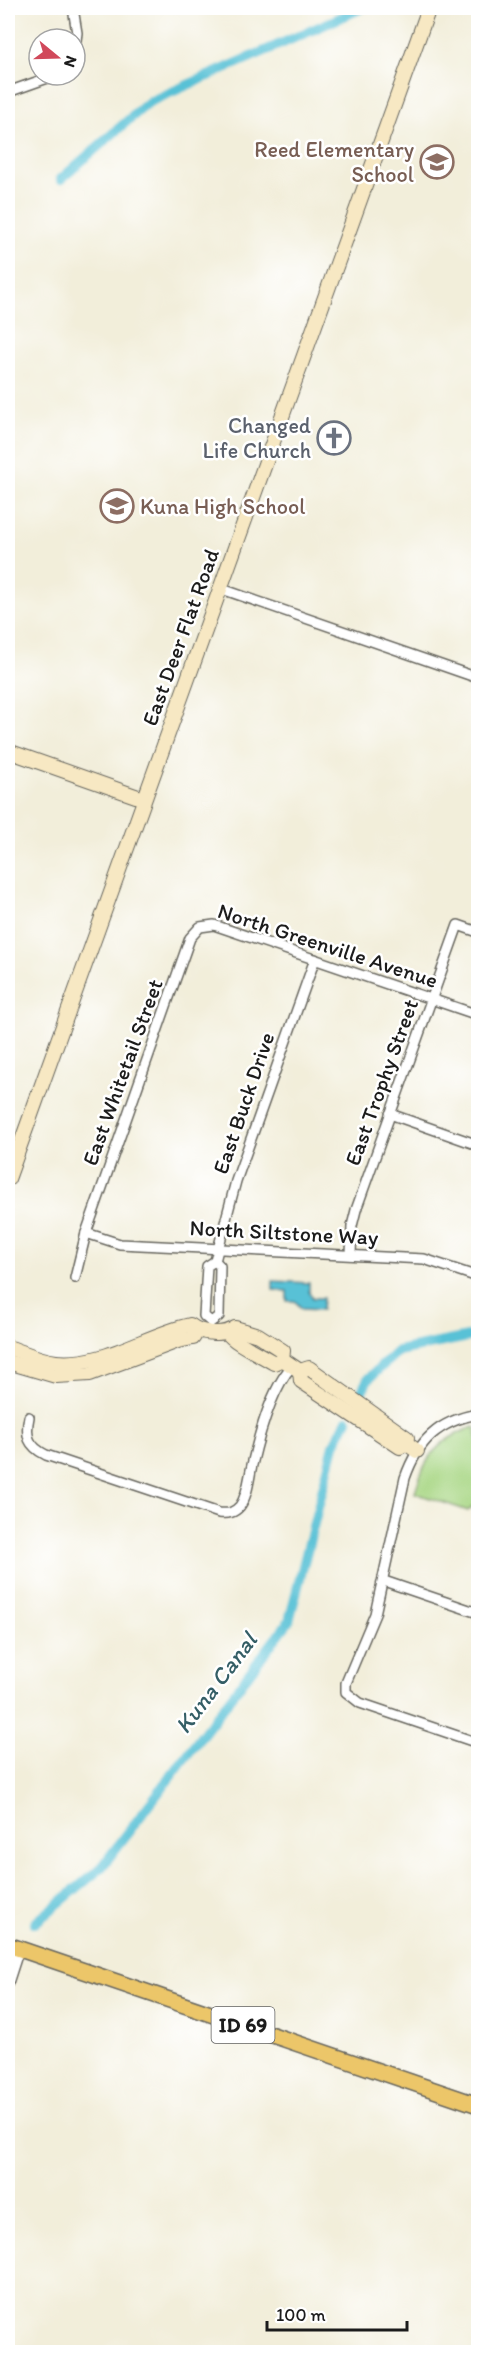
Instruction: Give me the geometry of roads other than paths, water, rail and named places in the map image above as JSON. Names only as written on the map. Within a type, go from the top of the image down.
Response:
[{"type":"main road","name":"East Deer Flat Road","points":[[8,1179],[429,8]]},
{"type":"main road","points":[[8,751],[144,799]]},
{"type":"main road","points":[[8,1347],[45,1360],[71,1362],[102,1356],[174,1328],[190,1325],[228,1333],[232,1340],[251,1348],[274,1363],[291,1365],[301,1381],[400,1447],[411,1447]]},
{"type":"main road","points":[[8,1362],[56,1376],[90,1374],[178,1341],[193,1338],[206,1328]]},
{"type":"main road","name":"ID 69","points":[[13,1947],[478,2105]]},
{"type":"street","points":[[73,8],[75,27]]},
{"type":"street","points":[[8,93],[27,86]]},
{"type":"street","points":[[219,588],[478,678]]},
{"type":"street","name":"North Greenville Avenue","points":[[200,927],[214,925],[478,1015]]},
{"type":"street","name":"East Trophy Street","points":[[351,1255],[354,1218],[458,925],[478,932]]},
{"type":"street","name":"East Whitetail Street","points":[[75,1278],[86,1233],[190,938],[200,927]]},
{"type":"street","name":"East Buck Drive","points":[[206,1328],[204,1316],[207,1266],[215,1261],[236,1181],[315,959]]},
{"type":"street","points":[[390,1114],[478,1145]]},
{"type":"street","name":"North Siltstone Way","points":[[86,1233],[120,1244],[424,1259],[478,1277]]},
{"type":"street","name":"East Buck Drive","points":[[206,1328],[219,1316],[220,1266],[215,1261]]},
{"type":"street","points":[[28,1417],[26,1431],[28,1441],[35,1449],[46,1455],[219,1513],[234,1512],[244,1499],[255,1450],[276,1390],[291,1365]]},
{"type":"street","points":[[478,1414],[441,1425],[411,1447],[384,1581],[366,1639],[346,1683],[346,1692],[360,1702],[478,1743]]},
{"type":"street","points":[[384,1581],[478,1613]]},
{"type":"street","points":[[8,1983],[13,1947]]},
{"type":"water","points":[[273,1281],[309,1283],[309,1292],[313,1298],[323,1298],[322,1310],[302,1309],[295,1301],[287,1301],[287,1291],[273,1290]]},
{"type":"waterway","points":[[61,179],[149,102],[362,8]]},
{"type":"waterway","name":"Kuna Canal","points":[[360,1395],[368,1379],[398,1351],[478,1335]]},
{"type":"waterway","name":"Kuna Canal","points":[[35,1923],[101,1868],[289,1621],[334,1445],[347,1420]]},
{"type":"place","name":"Reed Elementary School","points":[[437,162]]},
{"type":"place","name":"Changed Life Church","points":[[334,438]]},
{"type":"place","name":"Kuna High School","points":[[117,506]]}]
